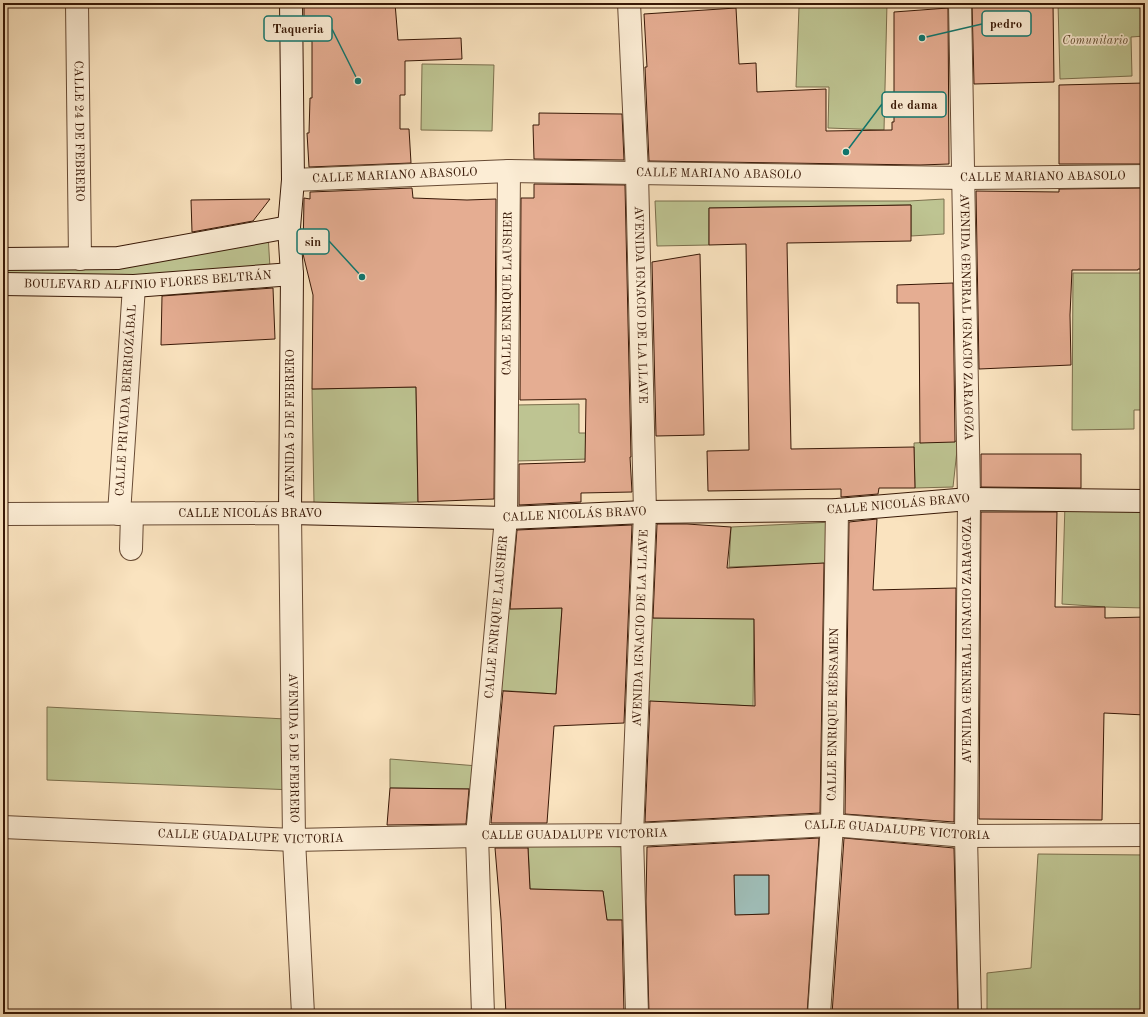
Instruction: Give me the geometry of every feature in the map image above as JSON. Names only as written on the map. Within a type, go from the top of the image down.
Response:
[{"type":"street","name":"CALLE 24 DE FEBRERO","points":[[77,3],[80,259]]},
{"type":"street","name":"AVENIDA 5 DE FEBRERO","points":[[291,3],[293,180],[289,227],[292,274],[290,513],[294,840],[303,1014]]},
{"type":"street","name":"AVENIDA IGNACIO DE LA LLAVE","points":[[629,3],[638,173],[645,512],[632,835],[637,1014]]},
{"type":"street","name":"AVENIDA GENERAL IGNACIO ZARAGOZA","points":[[960,3],[969,499],[966,836],[970,1014]]},
{"type":"street","name":"CALLE MARIANO ABASOLO","points":[[293,180],[509,170],[963,178],[1145,176]]},
{"type":"street","name":"CALLE ENRIQUE LAUSHER","points":[[483,1014],[478,836],[506,518],[509,170]]},
{"type":"street","name":"BOULEVARD ALFINIO FLORES BELTRÁN","points":[[3,259],[118,258],[289,227]]},
{"type":"street","name":"BOULEVARD ALFINIO FLORES BELTRÁN","points":[[3,284],[134,286],[292,274]]},
{"type":"street","name":"CALLE PRIVADA BERRIOZÁBAL","points":[[131,549],[125,514],[134,286]]},
{"type":"street","name":"CALLE NICOLÁS BRAVO","points":[[3,514],[290,513],[506,518],[645,512],[837,510],[969,499],[1145,501]]},
{"type":"street","name":"CALLE ENRIQUE RÉBSAMEN","points":[[819,1014],[832,825],[837,510]]},
{"type":"street","name":"CALLE GUADALUPE VICTORIA","points":[[3,827],[294,840],[478,836],[632,835],[832,825],[966,836],[1145,834]]},
{"type":"green space","points":[[783,3],[887,3],[884,130],[828,128],[829,87],[796,87],[799,7],[782,7]]},
{"type":"green space","name":"Comunitario","points":[[1058,3],[1145,3],[1145,36],[1131,37],[1132,76],[1060,79]]},
{"type":"green space","points":[[422,64],[494,65],[492,131],[421,130]]},
{"type":"green space","points":[[944,199],[944,234],[911,236],[911,205],[709,208],[709,245],[657,246],[655,201],[909,201]]},
{"type":"green space","points":[[268,234],[270,268],[145,279],[3,279],[3,265]]},
{"type":"green space","points":[[1073,273],[1145,273],[1145,410],[1134,410],[1134,429],[1072,430]]},
{"type":"green space","points":[[416,387],[418,502],[314,504],[312,389]]},
{"type":"green space","points":[[579,404],[579,433],[588,433],[589,459],[517,461],[515,405]]},
{"type":"green space","points":[[958,441],[953,487],[915,488],[914,443]]},
{"type":"green space","points":[[1065,504],[1145,506],[1145,608],[1062,604]]},
{"type":"green space","points":[[833,522],[833,563],[729,567],[731,527]]},
{"type":"green space","points":[[562,608],[556,694],[495,690],[503,609]]},
{"type":"green space","points":[[648,618],[754,619],[753,706],[643,701]]},
{"type":"green space","points":[[47,707],[286,719],[294,790],[47,780]]},
{"type":"green space","points":[[390,759],[478,766],[476,789],[390,788]]},
{"type":"green space","points":[[528,843],[624,847],[629,920],[607,920],[603,891],[530,889]]},
{"type":"green space","points":[[1038,854],[1145,855],[1145,1014],[987,1014],[987,973],[1031,968]]},
{"type":"water","points":[[734,875],[769,875],[769,914],[735,915]]},
{"type":"building","points":[[304,3],[395,3],[398,40],[461,38],[462,59],[405,61],[405,95],[400,95],[400,129],[409,129],[411,163],[309,167],[307,133],[309,133],[310,98],[312,98],[312,41],[304,41]]},
{"type":"building","points":[[972,3],[1053,3],[1054,82],[974,84]]},
{"type":"building","points":[[736,8],[739,64],[756,63],[757,92],[826,89],[826,131],[892,130],[892,122],[894,122],[894,12],[948,8],[949,164],[920,165],[649,161],[644,14]]},
{"type":"building","points":[[1145,83],[1145,164],[1059,164],[1059,85]]},
{"type":"building","points":[[539,113],[622,114],[624,160],[534,159],[533,125],[539,125]]},
{"type":"building","points":[[534,184],[625,185],[630,457],[632,492],[581,493],[581,502],[519,505],[519,464],[585,462],[586,399],[520,400],[521,198],[534,198]]},
{"type":"building","points":[[412,188],[413,198],[467,200],[496,199],[494,499],[418,502],[416,387],[312,389],[313,295],[303,254],[304,198],[310,199],[310,192]]},
{"type":"building","points":[[1145,188],[1145,269],[1072,270],[1070,315],[1071,365],[979,369],[976,191],[1059,192],[1059,189]]},
{"type":"building","points":[[270,199],[253,221],[192,232],[191,200]]},
{"type":"building","points":[[911,205],[911,241],[787,243],[791,449],[914,447],[915,488],[879,488],[878,494],[841,497],[841,489],[708,491],[707,451],[749,450],[746,244],[709,245],[709,208]]},
{"type":"building","points":[[700,254],[704,435],[656,436],[652,262]]},
{"type":"building","points":[[953,283],[955,442],[920,443],[919,303],[897,303],[897,285]]},
{"type":"building","points":[[273,288],[275,339],[161,345],[162,296]]},
{"type":"building","points":[[981,454],[1081,454],[1081,488],[981,487]]},
{"type":"building","points":[[981,512],[1057,512],[1055,607],[1105,607],[1105,618],[1145,617],[1145,715],[1104,713],[1102,820],[979,819]]},
{"type":"building","points":[[877,519],[873,590],[956,588],[954,822],[845,814],[849,522]]},
{"type":"building","points":[[657,524],[687,524],[731,527],[727,568],[824,563],[820,813],[645,822],[650,701],[755,706],[754,619],[653,618]]},
{"type":"building","points":[[632,525],[624,723],[554,726],[547,823],[491,823],[503,691],[556,694],[562,608],[510,609],[517,530]]},
{"type":"building","points":[[390,788],[469,789],[466,824],[387,825]]},
{"type":"building","points":[[819,838],[807,1014],[649,1014],[646,901],[647,847]],"holes":[[[734,875],[769,875],[769,914],[735,915]]]},
{"type":"building","points":[[844,838],[954,848],[958,1014],[832,1014]]},
{"type":"building","points":[[495,848],[528,848],[530,889],[603,891],[607,920],[622,920],[624,1014],[506,1014],[501,920]]},
{"type":"place","name":"pedro","points":[[922,38]]},
{"type":"place","name":"Taqueria","points":[[358,81]]},
{"type":"place","name":"de dama","points":[[846,152]]},
{"type":"place","name":"sin","points":[[362,277]]}]
